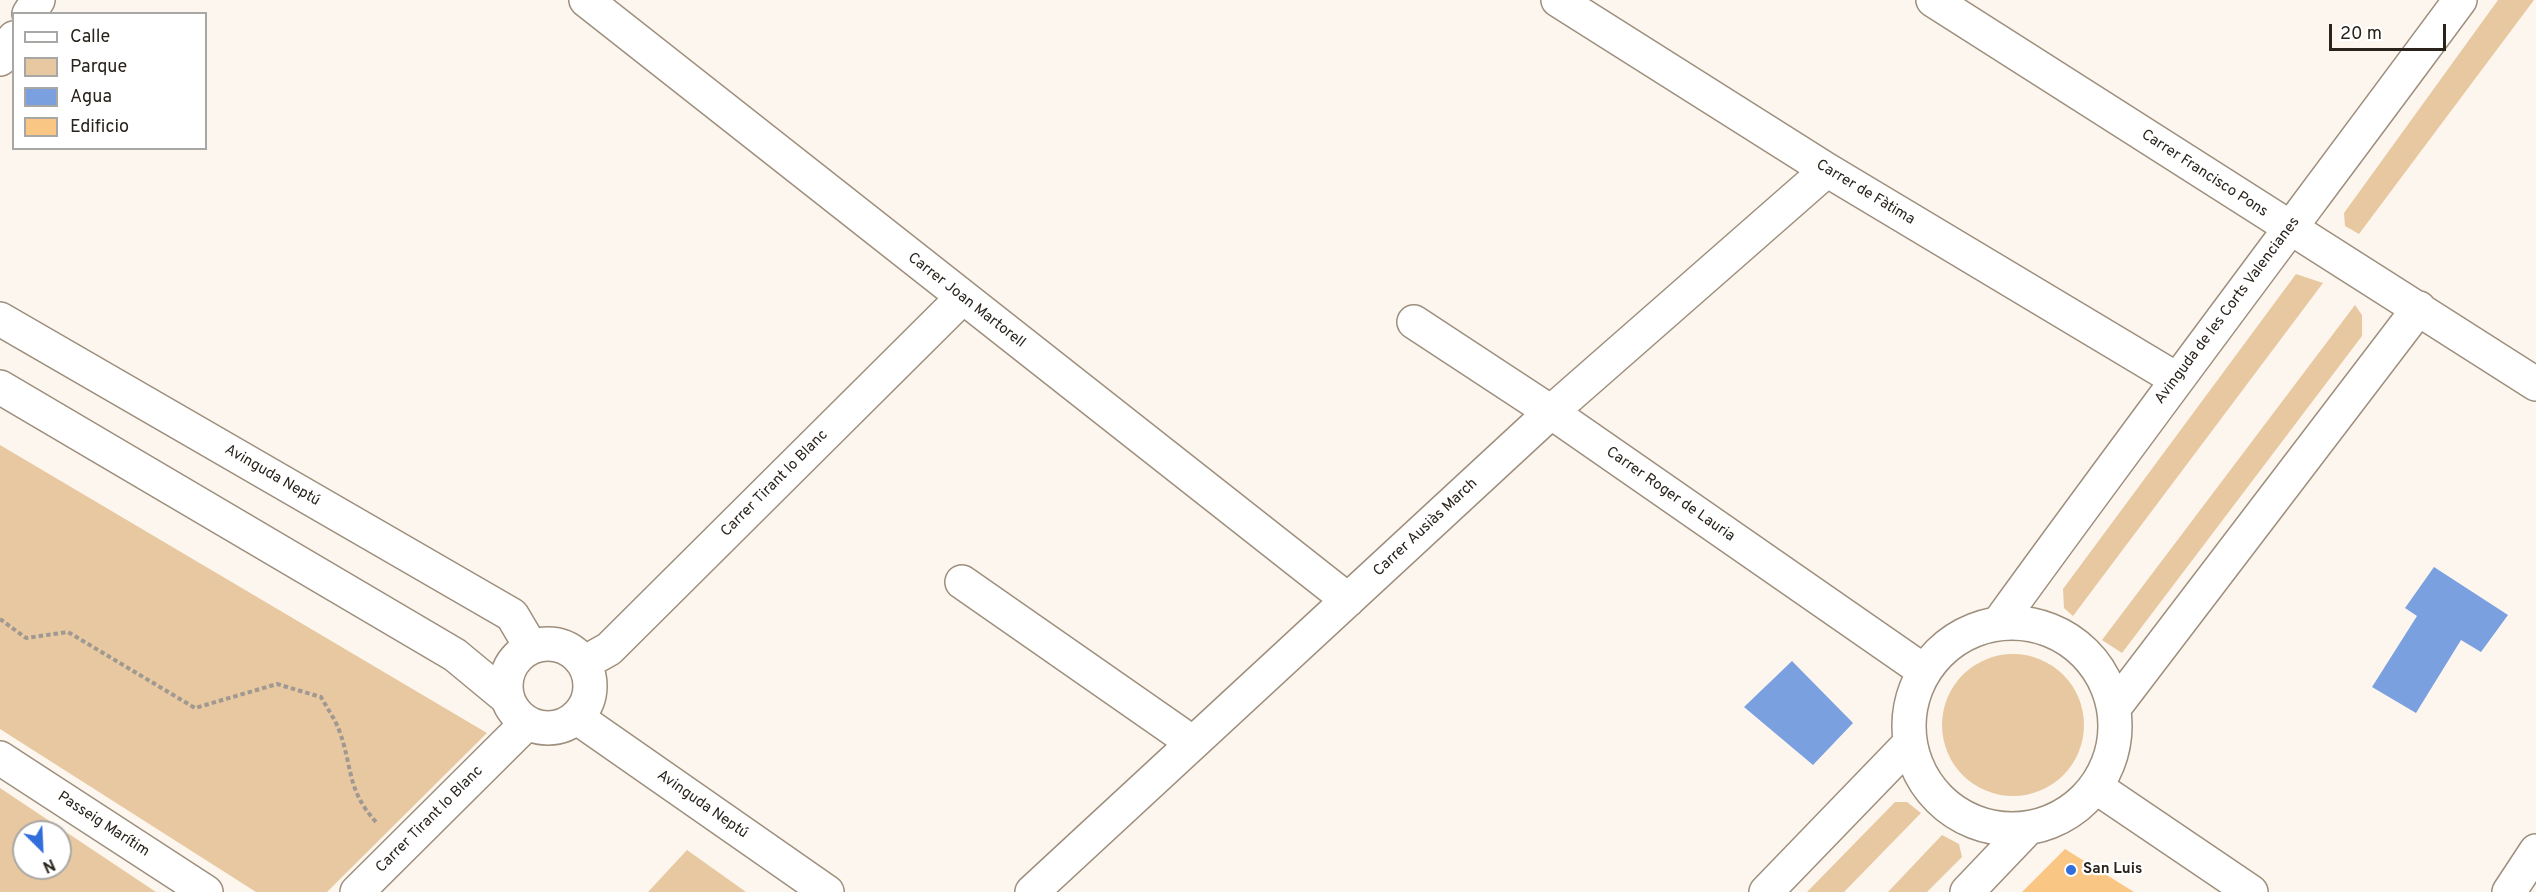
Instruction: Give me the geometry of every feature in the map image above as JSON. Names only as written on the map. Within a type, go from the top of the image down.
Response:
[{"type":"street","name":"Carrer Joan Martorell","points":[[586,0],[1348,600]]},
{"type":"street","name":"Carrer de Fàtima","points":[[1558,0],[1827,170],[2176,380]]},
{"type":"street","name":"Carrer Francisco Pons","points":[[1933,0],[2536,384]]},
{"type":"street","name":"Avinguda de les Corts Valencianes","points":[[1998,624],[2176,380],[2291,230],[2460,0]]},
{"type":"street","points":[[0,59],[12,41]]},
{"type":"street","name":"Carrer Ausiàs March","points":[[1032,892],[1551,412],[1827,170]]},
{"type":"street","name":"Carrer Tirant lo Blanc","points":[[584,663],[609,649],[962,298]]},
{"type":"street","points":[[2114,708],[2419,308]]},
{"type":"street","name":"Avinguda Neptú","points":[[0,319],[512,615],[531,647]]},
{"type":"street","name":"Carrer Roger de Lauria","points":[[1414,322],[1551,412],[1924,671]]},
{"type":"street","points":[[0,387],[454,655],[507,698],[518,716],[527,723],[552,728],[565,725],[576,717],[584,709],[589,698],[589,674],[584,663],[566,648],[543,644],[531,647],[513,663],[508,673],[507,698]]},
{"type":"street","points":[[962,582],[1193,743]]},
{"type":"street","points":[[1998,624],[2028,624],[2057,633],[2082,650],[2103,676],[2114,708],[2115,736],[2109,762],[2096,787],[2077,806],[2054,820],[2028,828],[2000,829],[1972,822],[1948,808],[1929,790],[1917,768],[1909,744],[1908,719],[1913,694],[1924,671],[1944,648],[1969,632],[1998,624]]},
{"type":"street","name":"Avinguda Neptú","points":[[576,717],[827,892]]},
{"type":"street","name":"Carrer Tirant lo Blanc","points":[[357,892],[527,723]]},
{"type":"street","points":[[1766,892],[1909,744]]},
{"type":"street","name":"Passeig Marítim","points":[[0,758],[206,892]]},
{"type":"street","points":[[2096,787],[2251,892]]},
{"type":"street","points":[[1967,892],[2028,828]]},
{"type":"street","points":[[2509,892],[2536,851]]},
{"type":"path","points":[[0,619],[26,638],[68,633],[195,708],[277,684],[321,697],[339,731],[351,784],[367,813],[400,849]]},
{"type":"green space","points":[[2498,0],[2534,0],[2359,234],[2345,226],[2344,213]]},
{"type":"green space","points":[[2296,274],[2323,283],[2073,616],[2064,608],[2063,589]]},
{"type":"green space","points":[[2355,305],[2362,315],[2362,336],[2122,653],[2102,640]]},
{"type":"green space","points":[[0,445],[487,733],[327,892],[256,892],[0,729]]},
{"type":"green space","points":[[2013,654],[2040,659],[2063,675],[2079,698],[2084,725],[2079,752],[2063,775],[2040,791],[2013,796],[1986,791],[1963,775],[1947,752],[1942,725],[1947,698],[1963,675],[1986,659]]},
{"type":"green space","points":[[0,788],[48,820],[12,820],[12,880],[72,880],[72,836],[156,892],[0,892]]},
{"type":"green space","points":[[1895,802],[1907,802],[1921,813],[1844,892],[1807,892]]},
{"type":"green space","points":[[1942,835],[1959,844],[1962,857],[1927,892],[1888,892]]},
{"type":"green space","points":[[687,850],[746,892],[648,892]]},
{"type":"water","points":[[2434,567],[2508,615],[2481,652],[2461,640],[2416,713],[2372,687],[2417,616],[2405,608]]},
{"type":"water","points":[[1792,661],[1853,723],[1813,765],[1744,707]]},
{"type":"building","name":"San Luis","points":[[2065,849],[2134,892],[2022,892]]},
{"type":"place","name":"San Luis","points":[[2071,870]]}]
